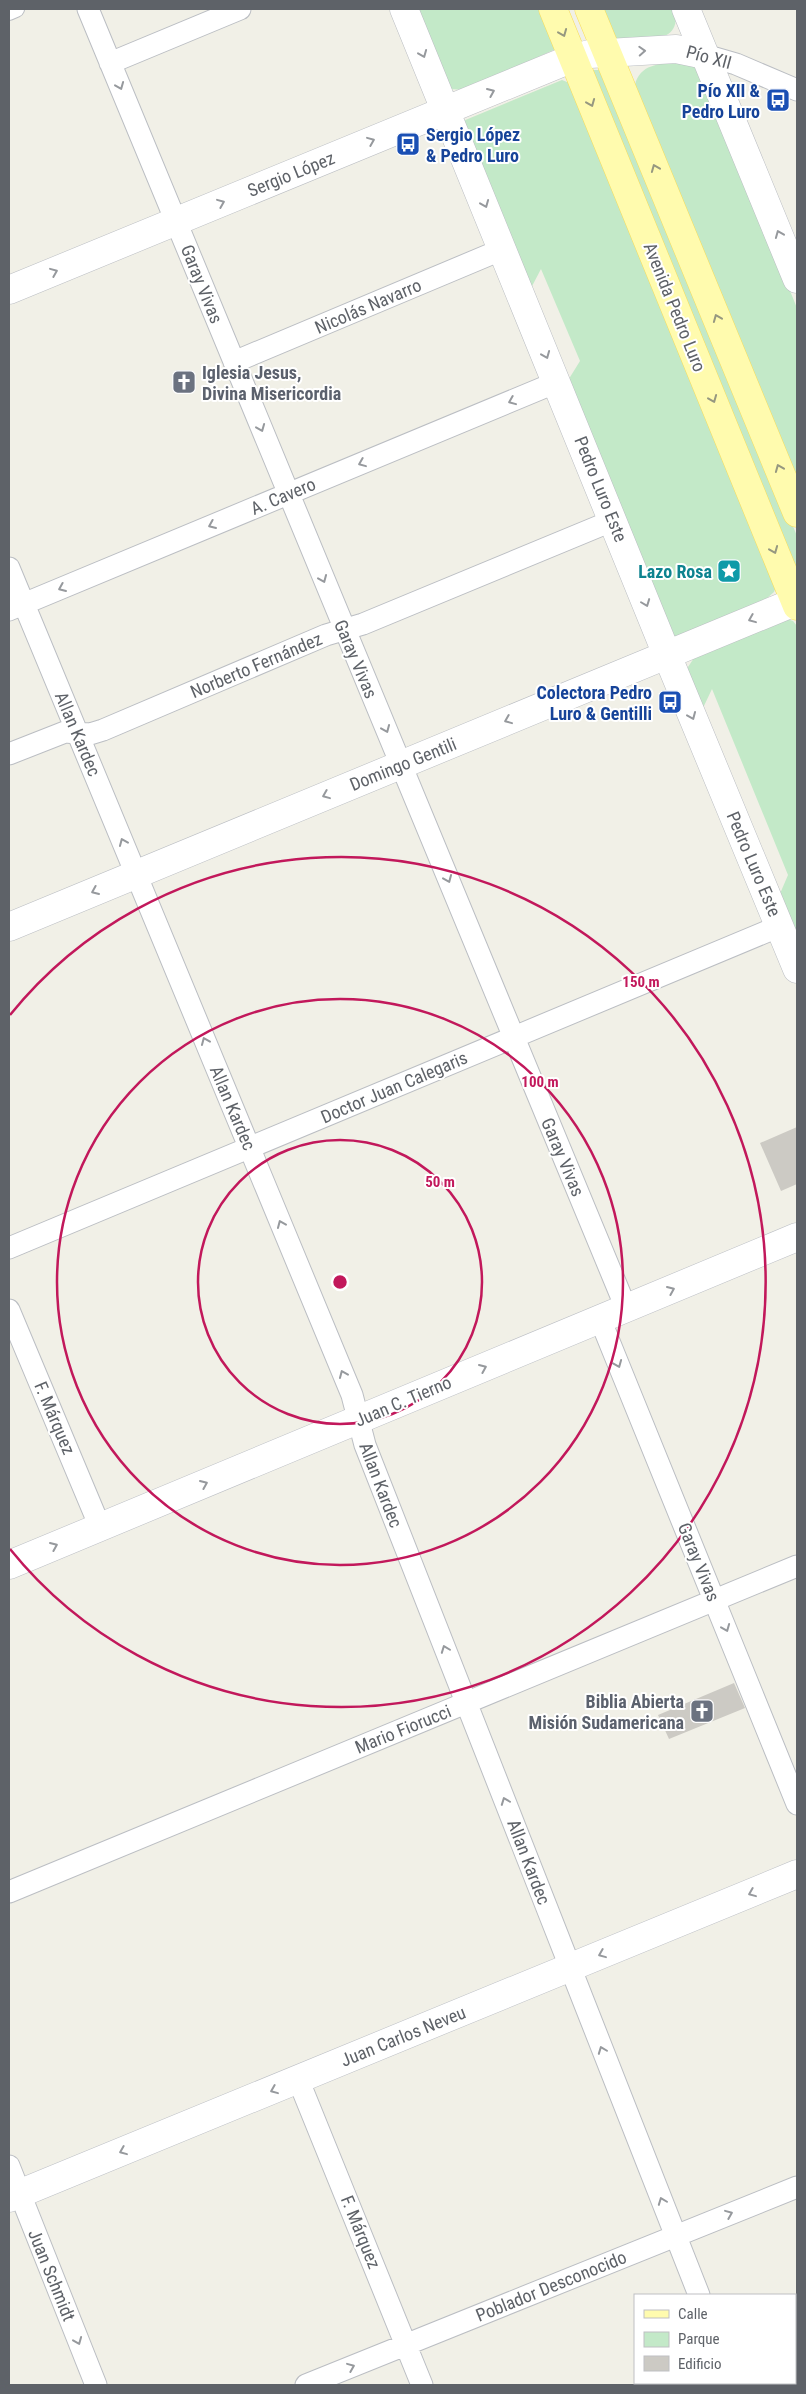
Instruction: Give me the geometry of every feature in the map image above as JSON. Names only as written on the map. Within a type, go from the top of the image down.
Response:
[{"type":"main road","name":"Avenida Pedro Luro","points":[[553,9],[797,603]]},
{"type":"main road","name":"Avenida Pedro Luro","points":[[589,9],[797,513]]},
{"type":"street","points":[[9,12],[16,9]]},
{"type":"street","name":"Garay Vivas","points":[[88,9],[626,1308]]},
{"type":"street","points":[[110,63],[240,9]]},
{"type":"street","name":"Pedro Luro Este","points":[[404,9],[797,969]]},
{"type":"street","points":[[689,16],[797,279]]},
{"type":"street","name":"Pío XII","points":[[676,49],[688,39],[692,31],[689,16]]},
{"type":"street","name":"Pío XII","points":[[573,58],[608,53],[676,49],[736,64],[797,90]]},
{"type":"street","name":"Sergio López","points":[[9,290],[573,58]]},
{"type":"street","name":"Nicolás Navarro","points":[[234,362],[503,249]]},
{"type":"street","name":"A. Cavero","points":[[16,606],[557,382]]},
{"type":"street","name":"Norberto Fernández","points":[[9,754],[58,734],[90,734],[103,730],[326,635],[363,624],[614,520]]},
{"type":"street","name":"Allan Kardec","points":[[9,568],[16,606],[78,733],[352,1395],[365,1445],[699,2294]]},
{"type":"street","name":"Domingo Gentili","points":[[9,927],[797,603]]},
{"type":"street","name":"Doctor Juan Calegaris","points":[[9,1248],[780,926]]},
{"type":"street","name":"Juan C. Tierno","points":[[9,1565],[797,1237]]},
{"type":"street","name":"F. Márquez","points":[[9,1310],[100,1527]]},
{"type":"street","name":"Garay Vivas","points":[[600,1319],[797,1804]]},
{"type":"street","name":"Mario Fiorucci","points":[[9,1892],[797,1566]]},
{"type":"street","name":"Juan Carlos Neveu","points":[[14,2196],[797,1874]]},
{"type":"street","name":"F. Márquez","points":[[298,2080],[422,2385]]},
{"type":"street","name":"Juan Schmidt","points":[[9,2166],[14,2196],[96,2385]]},
{"type":"street","name":"Poblador Desconocido","points":[[306,2385],[797,2187]]},
{"type":"green space","points":[[414,9],[545,9],[558,48],[465,90],[451,89]]},
{"type":"green space","points":[[600,9],[675,9],[676,21],[673,30],[659,38],[615,38]]},
{"type":"green space","points":[[669,63],[696,63],[797,308],[797,488],[635,85],[638,76],[651,66]]},
{"type":"green space","points":[[592,70],[604,70],[607,72],[797,536],[797,581]]},
{"type":"green space","points":[[562,80],[572,84],[776,587],[774,592],[766,599],[677,637],[674,637],[567,382],[580,361],[541,269],[530,290],[463,121]]},
{"type":"green space","points":[[787,619],[793,621],[797,626],[797,941],[779,896],[788,875],[712,689],[702,710],[688,673],[688,667],[694,658]]},
{"type":"building","points":[[797,1127],[797,1184],[781,1191],[760,1143]]},
{"type":"building","name":"Biblia Abierta Misión Sudamericana","points":[[734,1683],[745,1708],[669,1739],[658,1715]]},
{"type":"place","name":"Pío XII & Pedro Luro","points":[[778,100]]},
{"type":"place","name":"Sergio López & Pedro Luro","points":[[408,144]]},
{"type":"place","name":"Iglesia Jesus, Divina Misericordia","points":[[184,382]]},
{"type":"place","name":"Lazo Rosa","points":[[729,571]]},
{"type":"place","name":"Colectora Pedro Luro & Gentilli","points":[[670,702]]},
{"type":"place","name":"Biblia Abierta Misión Sudamericana","points":[[702,1711]]}]
